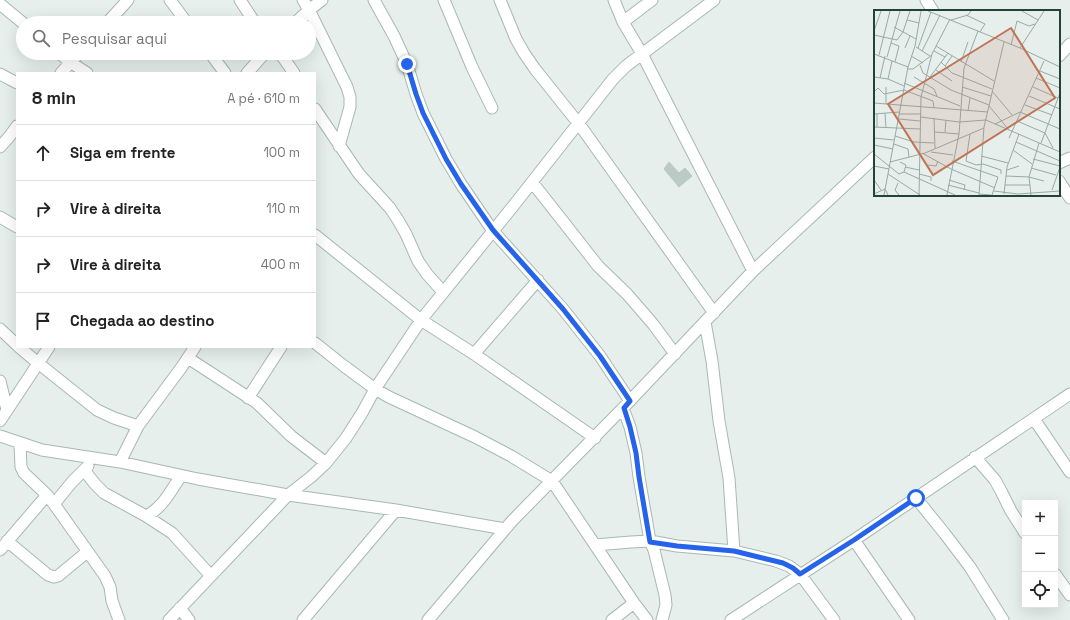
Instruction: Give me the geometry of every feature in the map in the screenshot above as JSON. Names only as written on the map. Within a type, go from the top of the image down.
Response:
[{"type":"street","points":[[113,16],[128,0]]},
{"type":"street","points":[[170,0],[182,16]]},
{"type":"street","points":[[240,0],[250,16]]},
{"type":"street","points":[[303,0],[312,16]]},
{"type":"street","points":[[303,16],[322,0]]},
{"type":"street","points":[[374,0],[404,57],[423,113],[446,159],[461,184],[493,230],[563,309],[600,356],[627,405],[650,542],[654,550],[665,595],[666,605],[662,620]]},
{"type":"street","points":[[444,0],[472,67],[492,108]]},
{"type":"street","points":[[500,0],[516,39],[524,53],[579,124],[714,314]]},
{"type":"street","points":[[614,0],[623,22],[642,54],[753,271]]},
{"type":"street","points":[[623,22],[652,0]]},
{"type":"street","points":[[169,620],[288,495],[326,464],[346,438],[375,389],[421,320],[619,72],[714,0]]},
{"type":"street","points":[[926,0],[933,10]]},
{"type":"street","points":[[0,4],[16,17]]},
{"type":"street","points":[[316,24],[347,87],[350,97],[350,107],[339,146]]},
{"type":"street","points":[[1060,55],[1070,44]]},
{"type":"street","points":[[68,60],[85,72]]},
{"type":"street","points":[[215,60],[224,72]]},
{"type":"street","points":[[248,72],[259,60]]},
{"type":"street","points":[[285,60],[293,72]]},
{"type":"street","points":[[62,72],[70,62]]},
{"type":"street","points":[[0,74],[16,83]]},
{"type":"street","points":[[316,111],[359,174],[390,208],[406,234],[418,261],[443,292]]},
{"type":"street","points":[[0,147],[13,140],[16,130]]},
{"type":"street","points":[[428,620],[505,529],[627,405],[753,271],[874,158]]},
{"type":"street","points":[[1060,163],[1070,158]]},
{"type":"street","points":[[532,182],[598,266],[627,294],[648,318],[675,354]]},
{"type":"street","points":[[1060,183],[1070,198]]},
{"type":"street","points":[[0,217],[16,225]]},
{"type":"street","points":[[316,236],[421,320],[474,354],[595,438]]},
{"type":"street","points":[[474,354],[538,280]]},
{"type":"street","points":[[705,322],[712,361],[728,478],[734,551]]},
{"type":"street","points":[[0,329],[16,344]]},
{"type":"street","points":[[316,344],[375,389],[493,446],[552,481],[647,620]]},
{"type":"street","points":[[20,348],[97,410],[114,418],[138,426]]},
{"type":"street","points":[[0,421],[48,348]]},
{"type":"street","points":[[120,462],[138,426],[194,348]]},
{"type":"street","points":[[248,398],[280,348]]},
{"type":"street","points":[[188,358],[257,403],[291,436],[326,464]]},
{"type":"street","points":[[0,381],[7,410]]},
{"type":"street","points":[[731,620],[745,616],[800,574],[854,540],[1070,394]]},
{"type":"street","points":[[1034,419],[1070,472]]},
{"type":"street","points":[[0,436],[42,450],[120,462],[181,476],[288,495],[396,510],[505,529]]},
{"type":"street","points":[[20,443],[21,467],[24,473],[47,495],[105,576],[110,587],[112,601],[119,620]]},
{"type":"street","points":[[975,457],[995,480],[1002,491],[1010,511],[1022,529]]},
{"type":"street","points":[[54,504],[96,458]]},
{"type":"street","points":[[84,470],[104,493],[146,516],[172,533],[211,576]]},
{"type":"street","points":[[146,516],[154,513],[160,507],[181,476]]},
{"type":"street","points":[[47,495],[3,545],[48,575],[54,577],[58,576],[87,552]]},
{"type":"street","points":[[916,498],[970,567],[1003,620]]},
{"type":"street","points":[[304,620],[396,510]]},
{"type":"street","points":[[854,540],[908,620]]},
{"type":"street","points":[[595,545],[650,542],[734,551],[783,563],[793,568],[800,574],[834,620]]},
{"type":"street","points":[[1058,578],[1070,595]]},
{"type":"street","points":[[612,620],[634,603]]},
{"type":"street","points":[[180,608],[189,620]]},
{"type":"building","points":[[669,162],[679,173],[685,168],[692,176],[679,187],[664,169]]},
{"type":"route","points":[[407,64],[423,113],[446,159],[461,184],[493,230],[563,309],[600,356],[630,401],[624,408],[636,453],[650,542],[734,551],[783,563],[793,568],[800,574],[916,498]]}]
